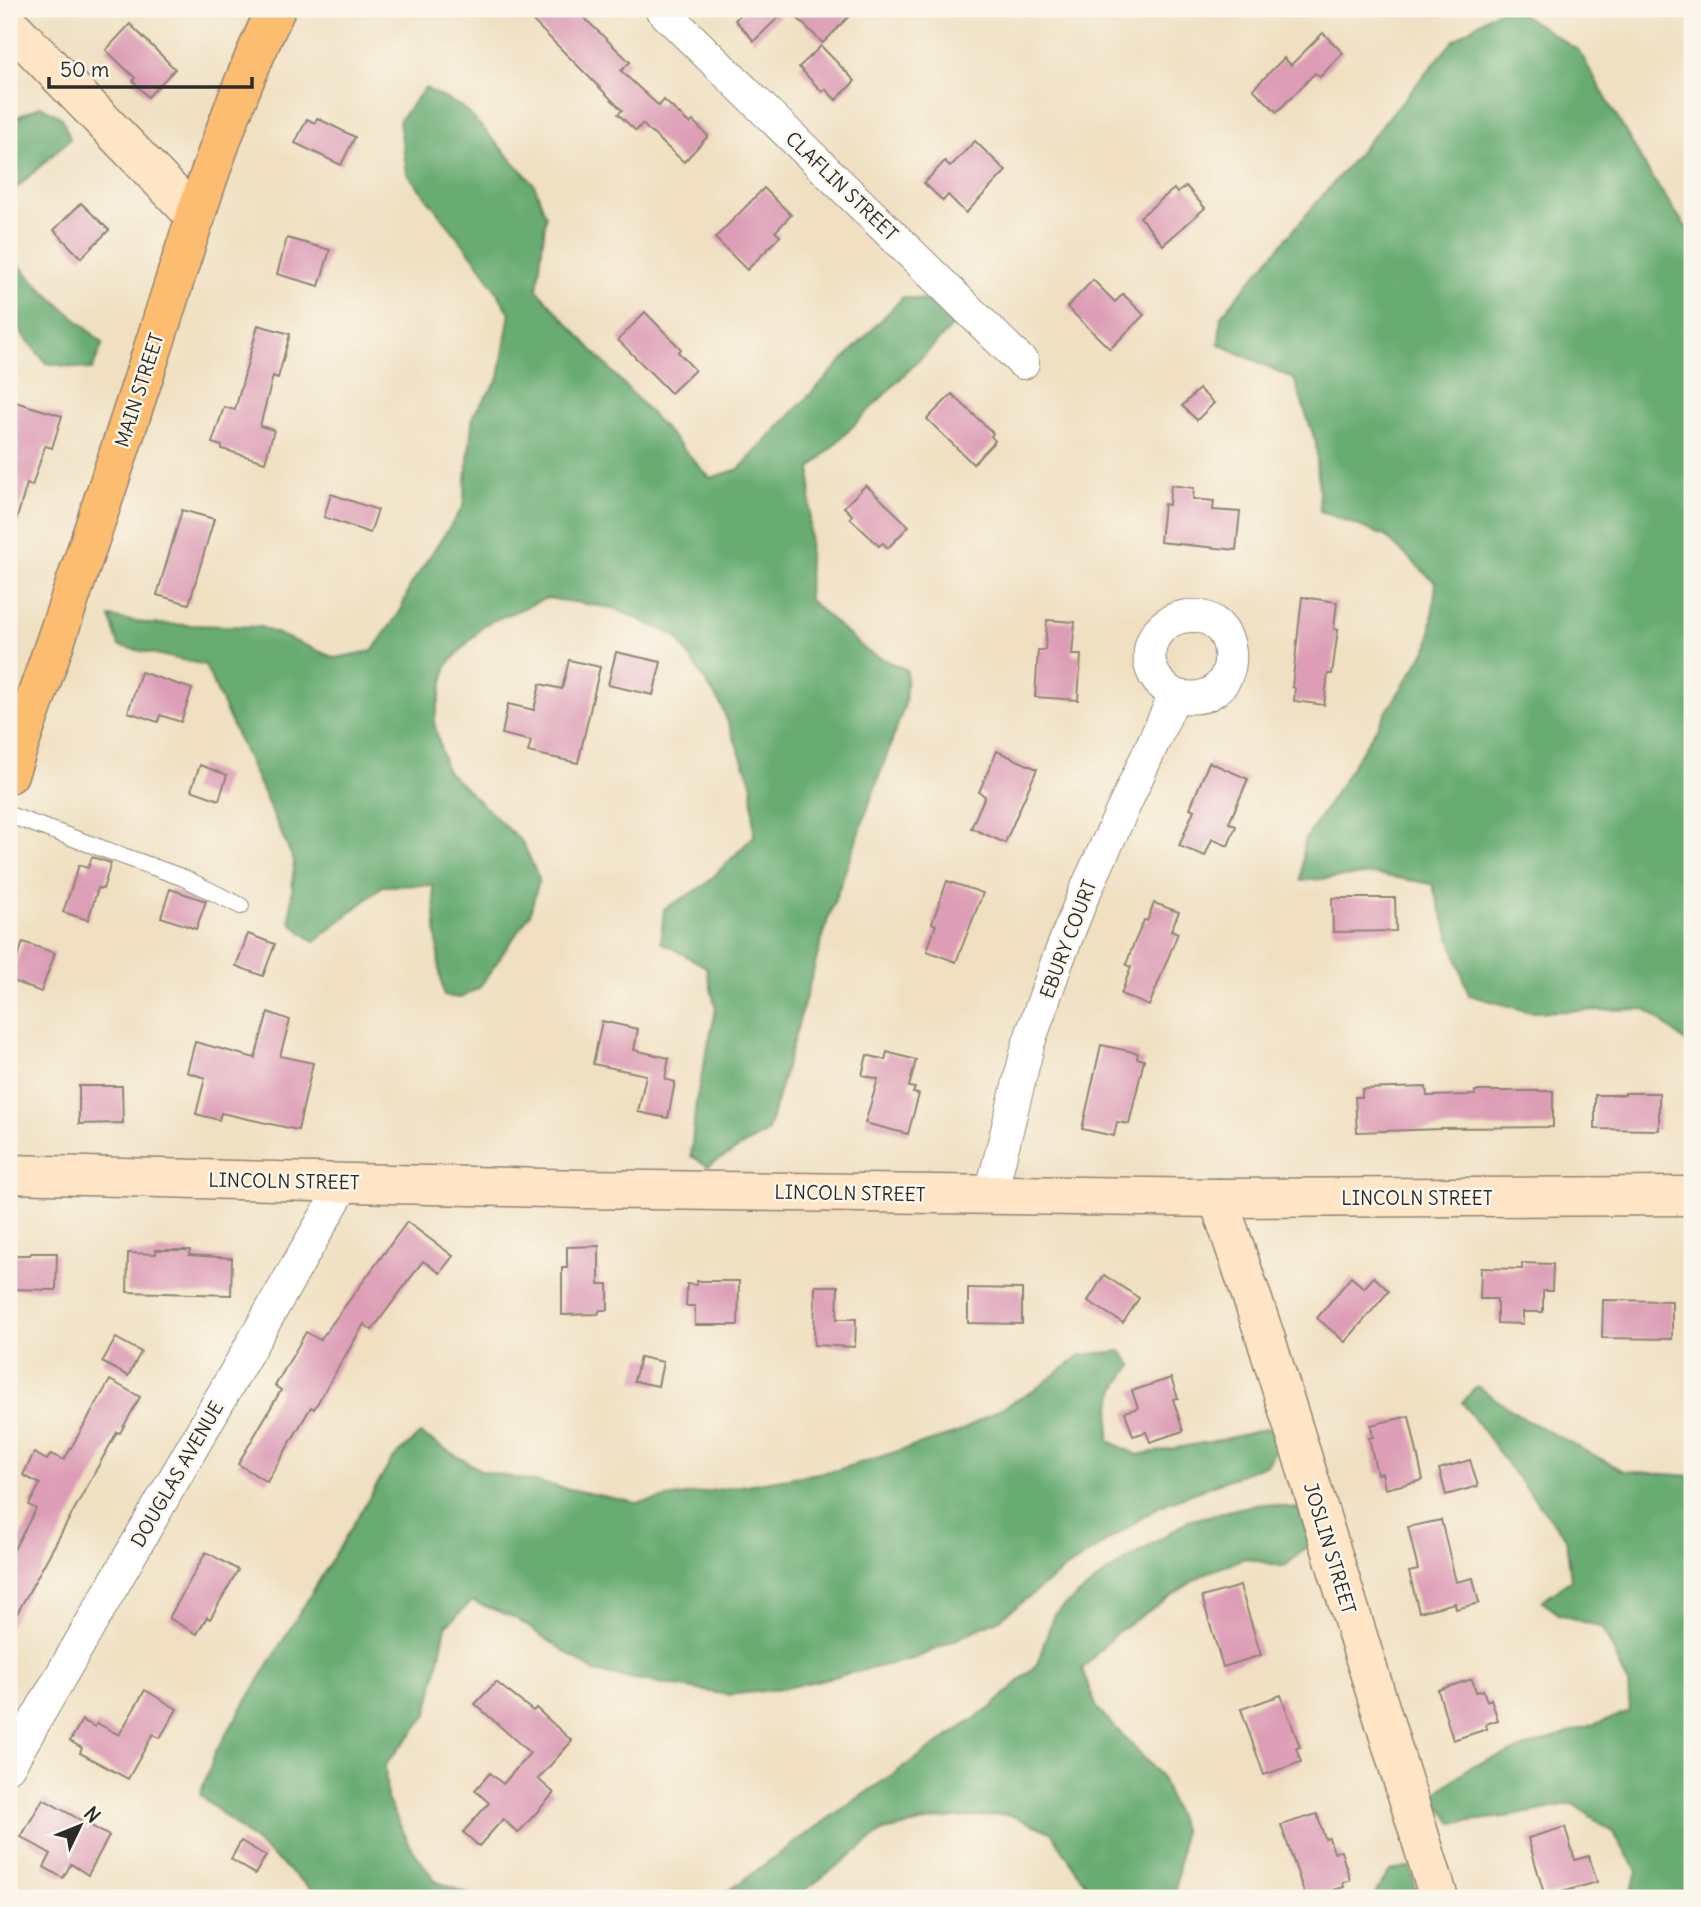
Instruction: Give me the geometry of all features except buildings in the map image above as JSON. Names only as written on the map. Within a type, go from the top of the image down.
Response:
[{"type":"main road","name":"MAIN STREET","points":[[9,774],[76,587],[196,217],[243,85],[276,9]]},
{"type":"street","name":"CLAFLIN STREET","points":[[661,9],[1023,363]]},
{"type":"street","points":[[9,24],[196,217]]},
{"type":"street","name":"EBURY COURT","points":[[991,1194],[1030,1042],[1057,962],[1083,896],[1175,695]]},
{"type":"street","name":"LINCOLN STREET","points":[[9,1174],[582,1189],[1218,1198],[1692,1196]]},
{"type":"street","name":"DOUGLAS AVENUE","points":[[9,1766],[345,1182]]},
{"type":"street","name":"JOSLIN STREET","points":[[1218,1198],[1265,1336],[1439,1898]]},
{"type":"lane","points":[[9,815],[184,878],[241,906]]},
{"type":"green space","points":[[1499,9],[1514,9],[1579,51],[1649,173],[1692,236],[1692,1072],[1688,1044],[1646,1009],[1530,1012],[1469,995],[1432,884],[1374,874],[1301,881],[1304,842],[1429,645],[1436,583],[1385,536],[1320,511],[1316,443],[1294,379],[1219,344],[1221,316],[1453,41]]},
{"type":"green space","points":[[425,88],[465,109],[534,184],[546,216],[537,290],[710,478],[739,469],[903,297],[941,302],[952,327],[811,468],[808,599],[868,652],[907,670],[905,704],[827,922],[768,1131],[708,1166],[691,1156],[696,1101],[716,1009],[706,967],[661,942],[664,909],[705,885],[754,836],[752,784],[721,705],[676,636],[613,608],[547,598],[485,624],[447,665],[434,722],[446,770],[523,843],[539,879],[530,914],[479,988],[460,998],[444,996],[433,885],[383,886],[314,942],[290,922],[294,861],[205,665],[119,646],[110,617],[150,624],[261,627],[335,658],[372,651],[400,612],[410,586],[463,507],[473,415],[499,378],[510,313],[479,264],[407,173],[399,121]]},
{"type":"green space","points":[[41,106],[62,118],[70,139],[9,195],[9,121]]},
{"type":"green space","points":[[9,255],[42,289],[103,343],[92,370],[46,363],[9,318]]},
{"type":"green space","points":[[1121,1351],[1133,1366],[1119,1383],[1112,1400],[1109,1441],[1137,1455],[1269,1428],[1279,1443],[1268,1464],[1160,1506],[1064,1570],[1000,1619],[916,1658],[781,1689],[728,1695],[595,1672],[515,1618],[472,1601],[446,1626],[427,1715],[385,1765],[387,1799],[411,1847],[435,1881],[478,1898],[331,1898],[316,1893],[200,1795],[215,1753],[392,1460],[420,1434],[482,1471],[637,1503],[837,1470],[957,1433],[1033,1391],[1081,1355]]},
{"type":"green space","points":[[1477,1386],[1526,1420],[1624,1471],[1692,1476],[1692,1898],[1630,1898],[1637,1871],[1613,1832],[1573,1804],[1513,1816],[1453,1823],[1432,1796],[1471,1766],[1630,1712],[1628,1684],[1603,1628],[1559,1614],[1541,1601],[1571,1580],[1566,1538],[1462,1402]]},
{"type":"green space","points":[[1260,1503],[1299,1509],[1310,1544],[1284,1567],[1245,1558],[1204,1574],[1116,1633],[1082,1669],[1097,1708],[1160,1775],[1183,1831],[1175,1898],[1095,1898],[1051,1832],[1008,1814],[940,1819],[883,1831],[795,1898],[718,1898],[836,1813],[992,1707],[1037,1664],[1054,1614],[1105,1574],[1188,1521]]},
{"type":"green space","points":[[1410,1867],[1419,1898],[1372,1898],[1390,1871]]}]
